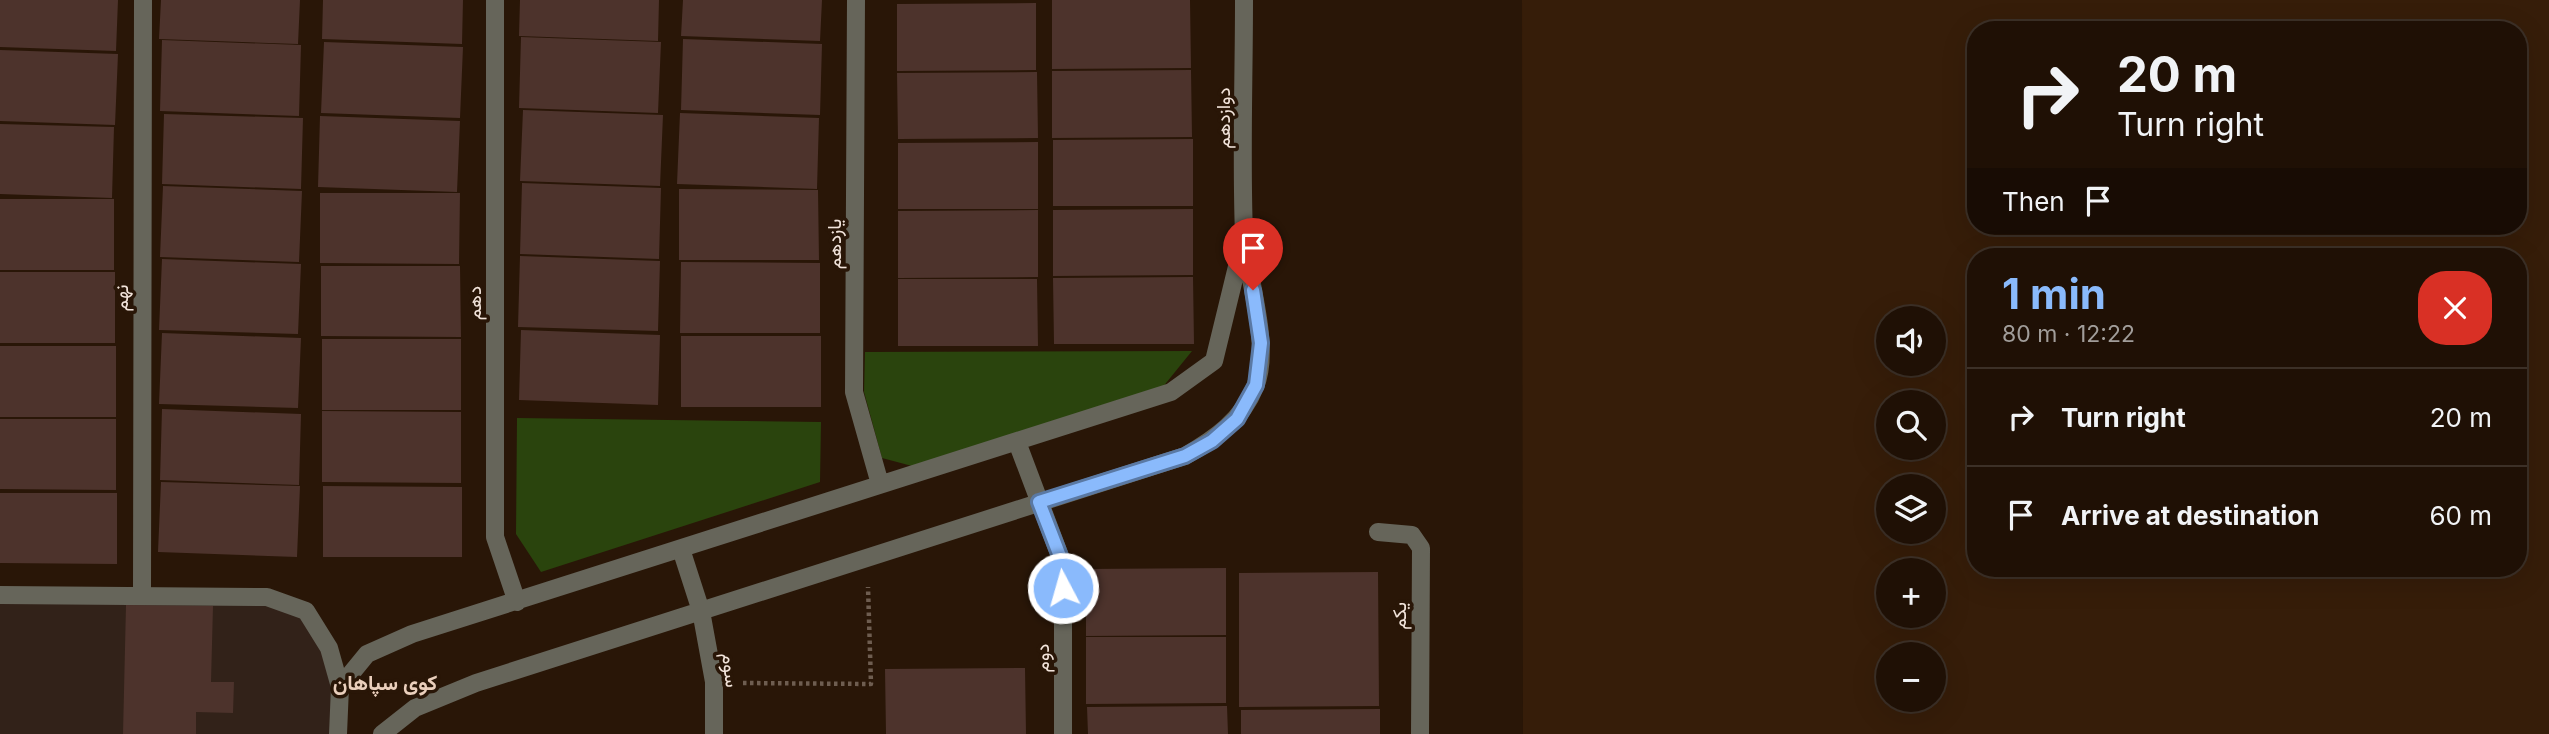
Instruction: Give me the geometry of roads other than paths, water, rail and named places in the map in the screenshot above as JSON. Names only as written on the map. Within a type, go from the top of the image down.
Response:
[{"type":"street","name":"نهم","points":[[142,596],[143,0]]},
{"type":"street","name":"دهم","points":[[495,0],[495,537],[517,602]]},
{"type":"street","name":"یازدهم","points":[[856,0],[854,393],[880,484]]},
{"type":"street","name":"دوازدهم","points":[[1244,0],[1244,236]]},
{"type":"street","points":[[340,687],[367,654],[412,634],[1171,392],[1214,361],[1244,236]]},
{"type":"street","points":[[382,734],[415,708],[476,683],[1185,456],[1212,441],[1237,419],[1256,385],[1261,343],[1244,236]]},
{"type":"street","name":"دوم","points":[[1017,442],[1063,564],[1063,734]]},
{"type":"street","name":"یکم","points":[[1378,532],[1412,535],[1421,548],[1420,734]]},
{"type":"street","name":"سوم","points":[[681,549],[701,611],[714,682],[714,734]]},
{"type":"street","points":[[0,595],[267,597],[306,611],[329,648],[340,687],[338,734]]},
{"type":"district","name":"کوی سپاهان","points":[[385,683]]}]
